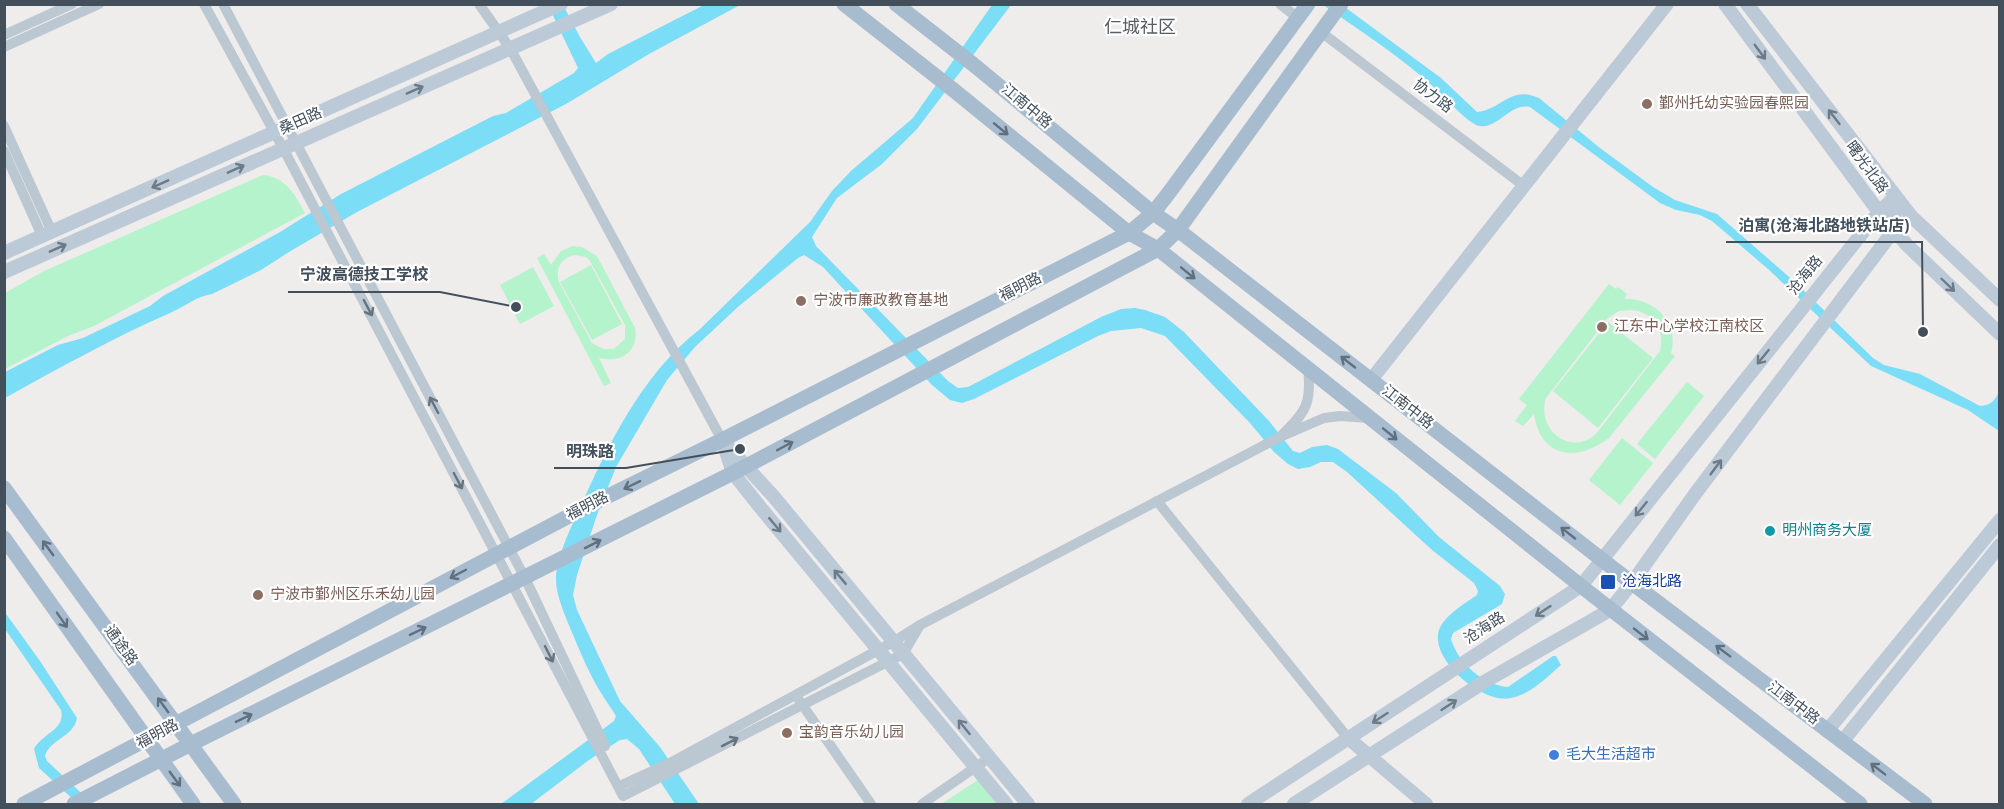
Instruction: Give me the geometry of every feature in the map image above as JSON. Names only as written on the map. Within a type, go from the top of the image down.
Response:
[{"type":"main road","name":"桑田路","points":[[4,253],[561,4]]},
{"type":"main road","name":"桑田路","points":[[4,272],[611,4]]},
{"type":"main road","name":"江南中路","points":[[844,4],[1129,233],[1158,249],[1610,610],[1860,804]]},
{"type":"main road","name":"江南中路","points":[[896,4],[974,64],[1153,213],[1178,230],[1632,583],[1925,804]]},
{"type":"main road","name":"福明路","points":[[24,804],[178,725],[503,550],[1129,233],[1153,213],[1308,4]]},
{"type":"main road","name":"福明路","points":[[74,804],[740,469],[1158,249],[1178,230],[1341,4]]},
{"type":"main road","points":[[1371,380],[1667,4]]},
{"type":"main road","name":"曙光北路","points":[[1725,4],[1906,246],[2000,334]]},
{"type":"main road","name":"曙光北路","points":[[1747,4],[1911,216],[2000,300]]},
{"type":"main road","points":[[1294,804],[1484,682],[1610,610],[1894,230],[1895,197]]},
{"type":"main road","name":"沧海路","points":[[1248,804],[1581,586],[1822,282],[1879,212],[1895,197]]},
{"type":"main road","points":[[722,440],[740,469],[878,650],[1006,804]]},
{"type":"main road","points":[[740,469],[893,642],[1028,804]]},
{"type":"main road","name":"通途路","points":[[4,488],[234,804]]},
{"type":"main road","points":[[1827,731],[2000,520]]},
{"type":"main road","points":[[4,538],[193,804]]},
{"type":"main road","points":[[1842,742],[2000,545]]},
{"type":"main road","points":[[1348,738],[1426,804]]},
{"type":"street","points":[[4,35],[72,4]]},
{"type":"street","points":[[4,47],[99,4]]},
{"type":"street","points":[[204,4],[290,145],[326,199],[519,581],[606,756],[623,796],[631,804]]},
{"type":"street","points":[[224,4],[281,129]]},
{"type":"street","points":[[479,4],[500,32],[537,96],[722,440]]},
{"type":"street","points":[[1280,4],[1298,18]]},
{"type":"street","name":"协力路","points":[[1321,32],[1524,186]]},
{"type":"street","points":[[4,126],[47,234]]},
{"type":"street","points":[[290,145],[314,206],[503,550]]},
{"type":"street","points":[[4,151],[47,234]]},
{"type":"street","points":[[1280,437],[1297,420],[1309,399],[1308,368]]},
{"type":"street","points":[[675,765],[920,626],[1280,437],[1324,418],[1370,418]]},
{"type":"street","points":[[1157,501],[1348,738]]},
{"type":"street","points":[[623,796],[644,781],[675,765],[903,654],[920,626]]},
{"type":"street","points":[[795,695],[871,804]]},
{"type":"street","points":[[606,756],[624,784],[623,796]]},
{"type":"street","points":[[922,804],[989,758]]},
{"type":"street","points":[[624,784],[644,781]]},
{"type":"green space","points":[[263,175],[271,176],[284,183],[305,213],[94,326],[68,336],[5,369],[5,293],[44,271]]},
{"type":"green space","points":[[573,246],[582,247],[597,256],[635,328],[634,344],[631,350],[614,359],[599,358],[611,383],[604,386],[537,258],[544,254],[551,265],[561,251]],"holes":[[[575,255],[586,257],[625,325],[625,339],[614,349],[603,349],[592,343],[559,282],[558,272],[563,261]]]},
{"type":"green space","points":[[591,265],[622,324],[592,340],[560,282]]},
{"type":"green space","points":[[533,267],[554,306],[520,324],[500,285]]},
{"type":"green space","points":[[1609,284],[1627,294],[1624,299],[1635,299],[1654,307],[1668,322],[1672,331],[1671,353],[1675,356],[1609,438],[1597,446],[1573,453],[1552,448],[1538,429],[1534,414],[1523,426],[1515,421],[1527,405],[1519,399]],"holes":[[[1619,311],[1639,311],[1656,323],[1661,336],[1660,351],[1596,434],[1586,440],[1566,441],[1551,429],[1546,420],[1544,409],[1546,398],[1608,318]]]},
{"type":"green space","points":[[1608,322],[1653,358],[1598,428],[1553,391]]},
{"type":"green space","points":[[1687,382],[1704,396],[1655,459],[1637,444]]},
{"type":"green space","points":[[1622,438],[1653,463],[1620,505],[1589,480]]},
{"type":"green space","points":[[978,780],[998,804],[941,804]]},
{"type":"water","points":[[548,5],[563,5],[596,63],[608,54],[704,5],[740,5],[649,54],[566,104],[357,212],[261,270],[107,343],[5,398],[5,372],[58,345],[83,338],[150,306],[163,296],[280,232],[341,194],[493,116],[506,113],[574,73],[578,68]]},
{"type":"water","points":[[992,5],[1011,5],[917,129],[882,164],[837,198],[812,237],[816,246],[948,381],[958,388],[968,387],[1101,317],[1121,309],[1135,308],[1165,317],[1184,332],[1269,421],[1293,451],[1300,453],[1312,447],[1327,445],[1338,449],[1396,493],[1439,537],[1500,586],[1505,594],[1502,604],[1453,633],[1451,639],[1459,656],[1473,671],[1490,682],[1508,687],[1553,656],[1556,656],[1561,665],[1532,689],[1511,698],[1499,698],[1487,694],[1461,678],[1442,654],[1438,642],[1439,630],[1450,615],[1477,595],[1478,591],[1474,583],[1432,550],[1347,472],[1333,462],[1321,462],[1298,469],[1288,464],[1165,336],[1141,328],[1111,331],[962,403],[950,400],[932,385],[823,267],[804,255],[739,306],[695,347],[667,380],[616,467],[597,515],[577,575],[573,595],[577,610],[620,701],[660,747],[699,804],[675,804],[639,749],[627,739],[620,740],[589,760],[531,804],[501,804],[614,721],[616,716],[583,657],[562,607],[556,579],[561,553],[572,526],[628,412],[660,368],[679,348],[810,222],[832,191],[851,171],[913,118]]},
{"type":"water","points":[[1323,5],[1342,5],[1441,78],[1477,112],[1494,107],[1521,94],[1539,98],[1600,148],[1653,187],[1675,200],[1717,214],[1796,283],[1873,358],[1884,365],[1920,374],[1980,406],[1992,402],[1999,391],[1999,431],[1968,410],[1871,366],[1768,269],[1712,221],[1660,203],[1530,107],[1516,109],[1493,124],[1480,126],[1475,124],[1411,67]]},
{"type":"water","points":[[4,611],[77,718],[71,730],[48,750],[45,756],[47,761],[93,804],[78,804],[39,768],[34,749],[57,727],[62,717],[61,710],[5,629]]},
{"type":"place","name":"鄞州托幼实验园春熙园","points":[[1647,104]]},
{"type":"place","name":"宁波市廉政教育基地","points":[[801,301]]},
{"type":"place","name":"宁波高德技工学校","points":[[516,307]]},
{"type":"place","name":"江东中心学校江南校区","points":[[1602,327]]},
{"type":"place","name":"泊寓(沧海北路地铁站店)","points":[[1923,332]]},
{"type":"place","name":"明珠路","points":[[740,449]]},
{"type":"place","name":"明州商务大厦","points":[[1770,531]]},
{"type":"place","name":"沧海北路","points":[[1608,582]]},
{"type":"place","name":"宁波市鄞州区乐禾幼儿园","points":[[258,595]]},
{"type":"place","name":"宝韵音乐幼儿园","points":[[787,733]]},
{"type":"place","name":"毛大生活超市","points":[[1554,755]]},
{"type":"district","name":"仁城社区","points":[[1140,28]]}]
